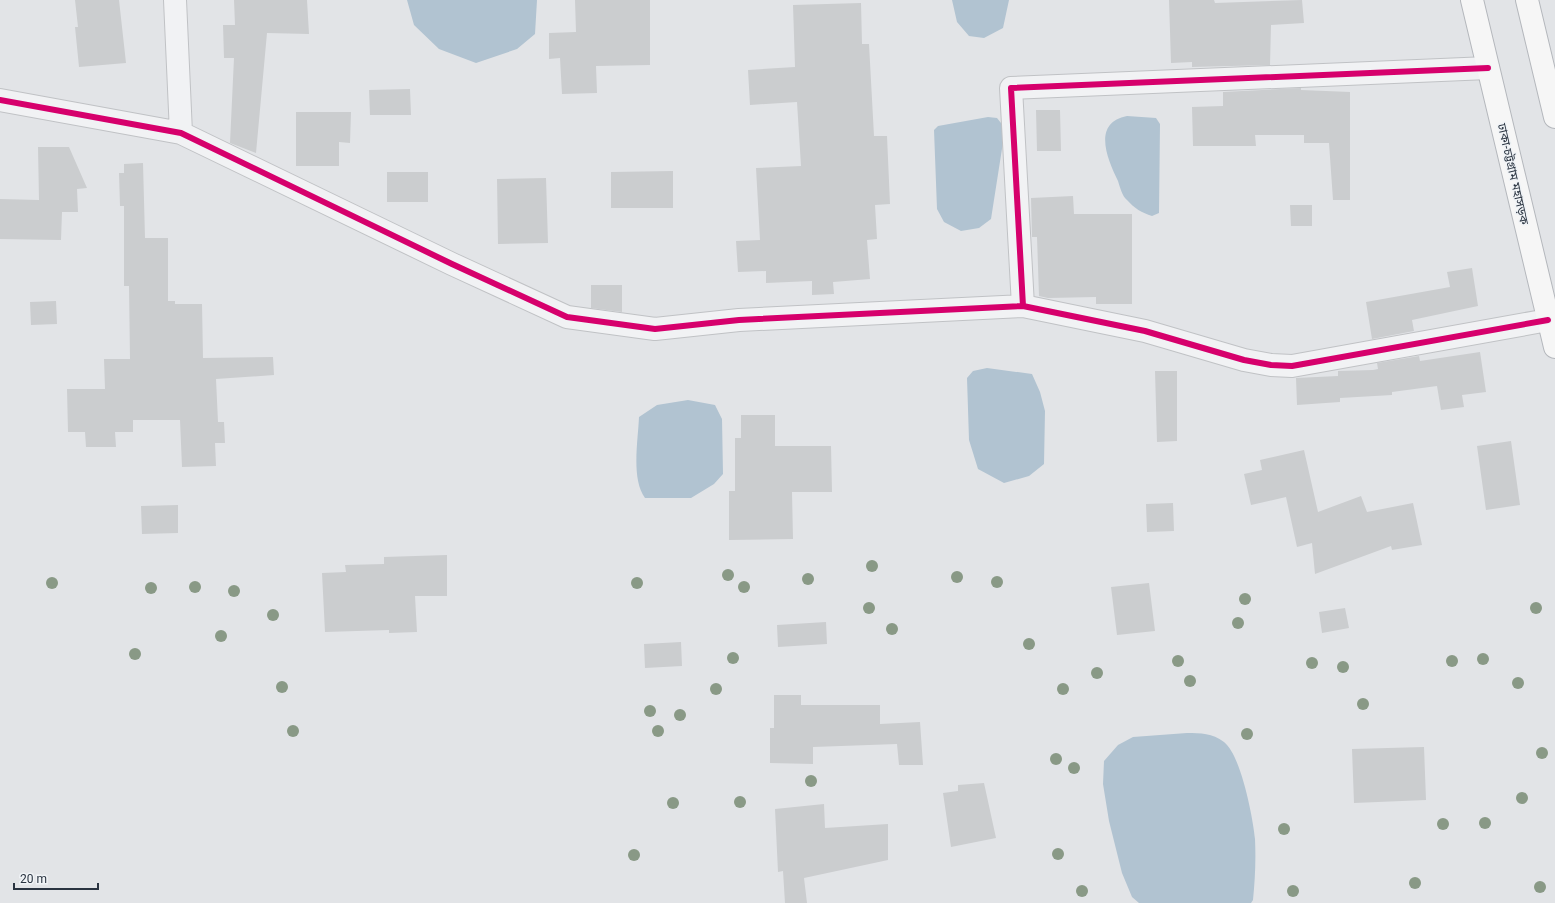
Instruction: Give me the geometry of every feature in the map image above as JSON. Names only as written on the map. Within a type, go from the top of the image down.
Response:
[{"type":"highway","name":"ঢাকা-চট্টগ্রাম মহাসড়ক","points":[[1472,0],[1555,347]]},
{"type":"highway","points":[[1527,0],[1555,117]]},
{"type":"street","points":[[175,0],[181,133]]},
{"type":"street","points":[[1023,306],[1011,88],[1488,68]]},
{"type":"street","points":[[0,100],[181,133],[452,264],[567,317],[655,329],[739,320],[1023,306],[1145,331],[1244,360],[1278,366],[1292,366],[1548,320]]},
{"type":"water","points":[[407,0],[537,0],[535,34],[517,49],[476,63],[439,49],[414,25]]},
{"type":"water","points":[[952,0],[1009,0],[1003,28],[984,38],[969,36],[957,22]]},
{"type":"water","points":[[1127,116],[1156,118],[1160,124],[1159,213],[1152,216],[1135,208],[1124,196],[1107,152],[1105,142],[1109,126],[1116,120]]},
{"type":"water","points":[[988,117],[997,118],[1001,123],[1004,136],[991,219],[979,228],[961,231],[944,222],[937,209],[934,130],[938,126]]},
{"type":"water","points":[[987,368],[1032,374],[1040,392],[1045,411],[1044,464],[1029,476],[1004,483],[978,469],[969,440],[967,378],[973,371]]},
{"type":"water","points":[[688,400],[715,405],[722,419],[723,474],[714,484],[691,498],[645,498],[638,481],[636,459],[639,417],[657,405]]},
{"type":"water","points":[[1202,733],[1220,739],[1230,749],[1241,773],[1252,817],[1255,839],[1255,877],[1253,900],[1251,903],[1139,903],[1132,897],[1122,873],[1109,821],[1103,784],[1104,761],[1118,745],[1133,737]]},
{"type":"building","points":[[75,0],[119,0],[126,63],[79,67],[75,27],[78,27]]},
{"type":"building","points":[[234,0],[307,0],[309,34],[267,33],[256,153],[230,143],[234,58],[224,58],[223,25],[235,25]]},
{"type":"building","points":[[575,0],[650,0],[650,65],[596,66],[597,93],[562,94],[560,58],[549,59],[549,33],[576,32]]},
{"type":"building","points":[[1169,0],[1214,0],[1215,3],[1302,0],[1304,23],[1271,25],[1270,65],[1192,67],[1192,62],[1171,63]]},
{"type":"building","points":[[861,3],[862,44],[869,44],[874,136],[887,136],[890,204],[875,205],[877,239],[867,240],[870,279],[833,282],[834,294],[812,295],[812,281],[766,283],[766,271],[738,272],[736,241],[760,240],[756,168],[801,166],[797,102],[750,105],[748,70],[795,67],[793,5]]},
{"type":"building","points":[[1301,88],[1301,90],[1350,92],[1350,200],[1333,200],[1329,143],[1304,143],[1304,135],[1255,135],[1256,146],[1193,146],[1192,107],[1223,106],[1223,92]]},
{"type":"building","points":[[410,89],[411,115],[370,115],[369,90]]},
{"type":"building","points":[[1036,110],[1060,110],[1061,151],[1037,151]]},
{"type":"building","points":[[296,112],[351,112],[350,143],[339,142],[339,166],[296,166]]},
{"type":"building","points":[[38,147],[69,147],[87,188],[77,189],[78,212],[62,212],[61,240],[0,239],[0,199],[39,200]]},
{"type":"building","points":[[143,163],[145,238],[168,238],[168,301],[175,301],[175,304],[202,304],[203,358],[273,357],[274,375],[216,379],[218,422],[224,422],[225,443],[215,443],[216,466],[182,467],[180,420],[133,420],[133,432],[115,432],[116,447],[86,447],[85,432],[68,432],[67,389],[105,389],[104,359],[130,359],[129,286],[124,286],[124,206],[120,206],[119,173],[124,173],[124,164]]},
{"type":"building","points":[[673,171],[673,208],[611,208],[611,172]]},
{"type":"building","points":[[387,172],[428,172],[428,202],[387,202]]},
{"type":"building","points":[[546,178],[548,243],[498,244],[497,179]]},
{"type":"building","points":[[1073,196],[1074,214],[1132,214],[1132,304],[1096,304],[1096,297],[1048,298],[1039,296],[1037,237],[1032,237],[1031,198]]},
{"type":"building","points":[[1290,205],[1312,205],[1312,226],[1291,226]]},
{"type":"building","points":[[1472,268],[1478,306],[1412,320],[1414,331],[1372,339],[1366,302],[1450,287],[1447,272]]},
{"type":"building","points":[[591,285],[622,285],[622,312],[591,308]]},
{"type":"building","points":[[56,301],[57,324],[31,325],[30,302]]},
{"type":"building","points":[[1480,352],[1486,392],[1462,395],[1464,407],[1441,410],[1437,386],[1392,392],[1392,395],[1340,398],[1340,402],[1297,405],[1296,378],[1338,376],[1338,371],[1373,370],[1378,369],[1377,363],[1419,356],[1420,361]]},
{"type":"building","points":[[1155,371],[1177,371],[1177,441],[1157,442]]},
{"type":"building","points":[[741,415],[775,415],[775,446],[831,446],[832,492],[792,492],[793,539],[729,540],[729,491],[735,491],[735,438],[741,438]]},
{"type":"building","points":[[1511,441],[1520,505],[1486,510],[1477,446]]},
{"type":"building","points":[[1304,450],[1318,512],[1361,496],[1367,512],[1413,503],[1422,545],[1392,550],[1391,546],[1315,574],[1312,543],[1297,547],[1286,497],[1251,505],[1244,474],[1262,470],[1260,460]]},
{"type":"building","points":[[1173,503],[1174,531],[1147,532],[1146,504]]},
{"type":"building","points":[[178,505],[178,533],[142,534],[141,506]]},
{"type":"building","points":[[447,555],[447,596],[415,596],[417,632],[389,633],[389,630],[325,632],[322,573],[346,572],[345,565],[384,564],[384,557]]},
{"type":"building","points":[[1149,583],[1155,631],[1117,635],[1111,587]]},
{"type":"building","points":[[1345,608],[1349,628],[1322,633],[1319,612]]},
{"type":"building","points":[[826,622],[827,644],[778,647],[777,625]]},
{"type":"building","points":[[681,642],[682,666],[645,668],[644,644]]},
{"type":"building","points":[[774,695],[801,695],[801,705],[880,705],[880,724],[920,722],[923,765],[899,765],[897,744],[813,747],[813,764],[770,763],[770,728],[774,728]]},
{"type":"building","points":[[1424,747],[1426,800],[1354,803],[1352,749]]},
{"type":"building","points":[[984,783],[996,838],[951,847],[943,793],[958,791],[958,785]]},
{"type":"building","points":[[824,804],[825,828],[888,824],[888,860],[804,878],[807,903],[785,903],[783,871],[778,872],[775,809]]},
{"type":"cycle path","points":[[1023,306],[1011,88],[1488,68]]},
{"type":"cycle path","points":[[0,100],[181,133],[452,264],[567,317],[655,329],[739,320],[1023,306],[1145,331],[1244,360],[1271,365],[1292,366],[1548,320]]}]
